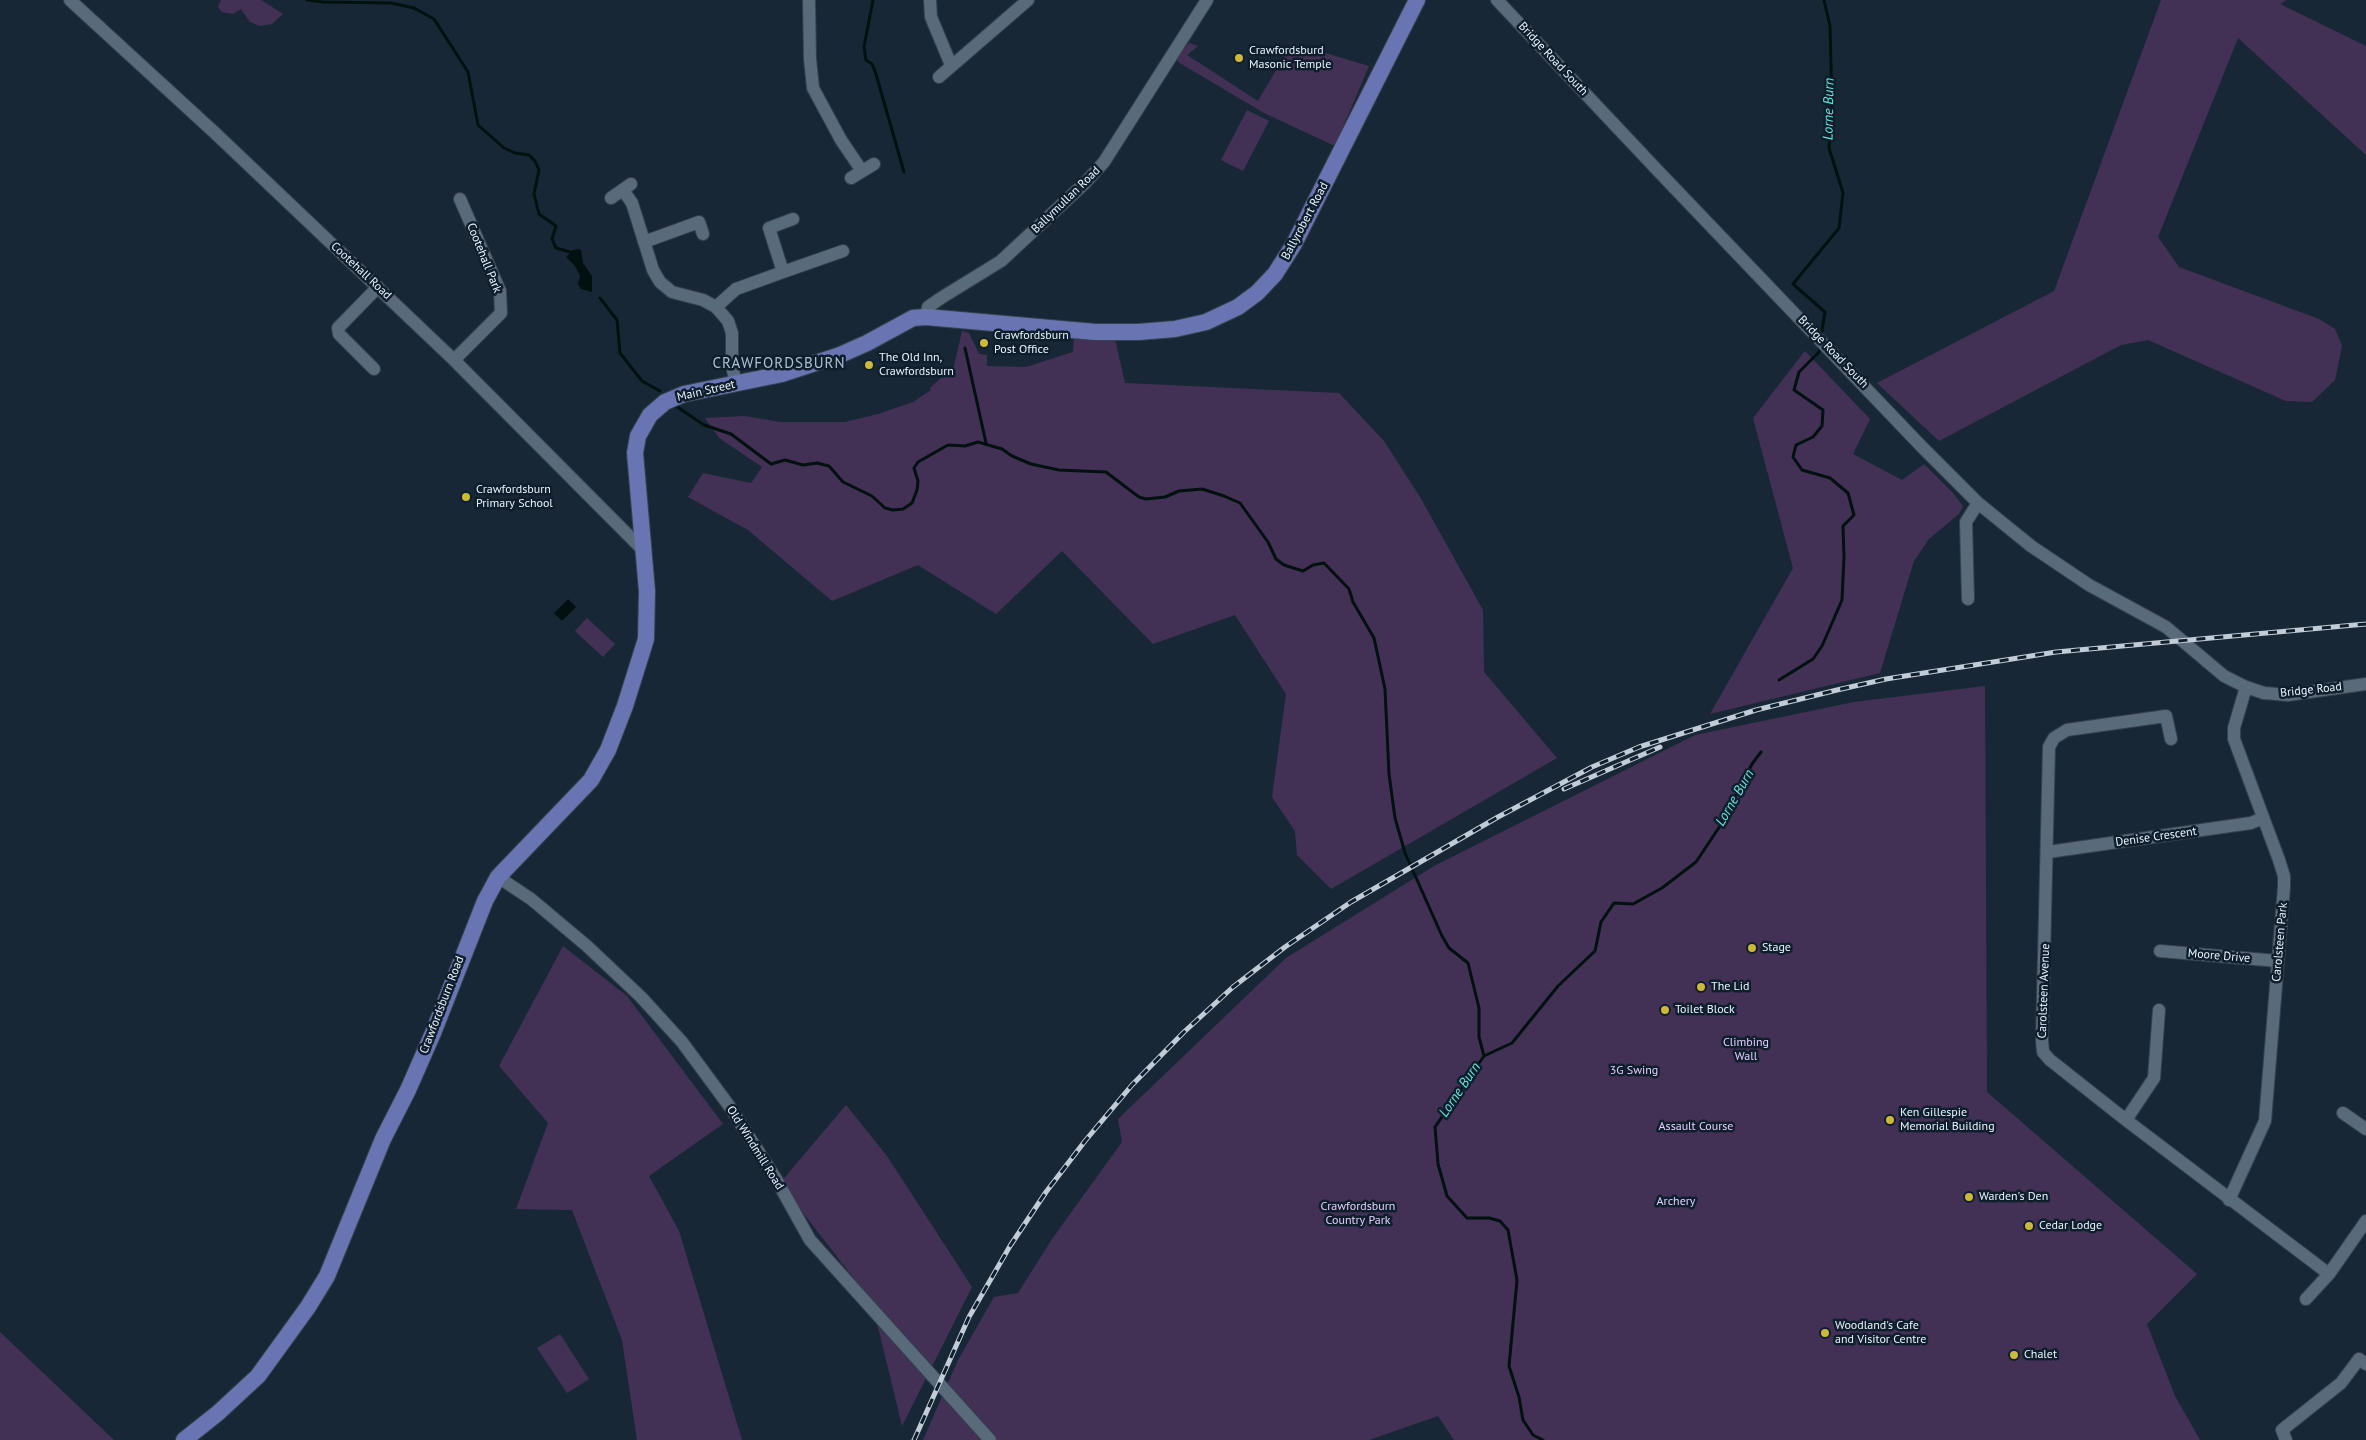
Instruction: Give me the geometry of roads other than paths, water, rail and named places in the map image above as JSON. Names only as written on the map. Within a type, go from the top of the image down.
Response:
[{"type":"main road","name":"Ballyrobert Road","points":[[926,317],[1095,332],[1138,332],[1175,329],[1206,322],[1238,307],[1257,293],[1275,274],[1294,244],[1417,0]]},
{"type":"main road","name":"Main Street","points":[[644,552],[635,453],[641,428],[657,409],[674,398],[782,374],[840,355],[867,343],[913,318],[926,317]]},
{"type":"main road","name":"Crawfordsburn Road","points":[[184,1440],[218,1414],[258,1376],[278,1351],[327,1276],[383,1139],[408,1090],[433,1032],[485,901],[498,877],[591,780],[608,750],[625,706],[646,639],[647,600],[644,552]]},
{"type":"street","name":"Cootehall Road","points":[[70,0],[215,133],[454,360],[644,552]]},
{"type":"street","points":[[808,0],[813,88],[841,140],[857,175],[874,164]]},
{"type":"street","points":[[930,0],[931,17],[951,65]]},
{"type":"street","points":[[939,77],[1028,0]]},
{"type":"street","name":"Ballymullan Road","points":[[926,317],[928,307],[1001,261],[1085,183],[1104,162],[1207,0]]},
{"type":"street","name":"Bridge Road South","points":[[1497,0],[1661,174],[1978,503],[2031,546],[2089,585],[2166,627],[2205,660]]},
{"type":"street","points":[[611,198],[627,187],[644,242],[660,282],[672,292],[703,300],[716,307],[728,321],[732,333],[732,366],[736,384]]},
{"type":"street","name":"Cootehall Park","points":[[454,360],[500,312],[500,292],[460,199]]},
{"type":"street","points":[[783,272],[764,230],[793,219]]},
{"type":"street","points":[[644,242],[699,223]]},
{"type":"street","points":[[716,307],[736,289],[843,252]]},
{"type":"street","points":[[374,369],[340,334],[338,328],[378,287]]},
{"type":"street","points":[[1968,599],[1966,522],[1978,503]]},
{"type":"street","name":"Bridge Road","points":[[2205,660],[2224,676],[2246,687],[2264,693],[2288,695],[2366,684]]},
{"type":"street","name":"Carolsteen Park","points":[[2230,1200],[2265,1121],[2284,876],[2234,739],[2234,728],[2246,687]]},
{"type":"street","name":"Carolsteen Avenue","points":[[2171,739],[2166,716],[2067,730],[2058,734],[2051,742],[2048,753],[2048,852],[2043,1052],[2050,1060],[2126,1120],[2329,1274]]},
{"type":"street","name":"Denise Crescent","points":[[2048,852],[2251,823],[2263,818]]},
{"type":"street","name":"Old Windmill Road","points":[[498,877],[531,899],[587,946],[641,996],[682,1042],[738,1119],[776,1179],[810,1240],[990,1440]]},
{"type":"street","name":"Moore Drive","points":[[2160,951],[2278,961]]},
{"type":"street","points":[[2126,1120],[2154,1078],[2159,1010]]},
{"type":"street","points":[[2343,1113],[2366,1129]]},
{"type":"street","points":[[2306,1299],[2329,1274],[2366,1221]]},
{"type":"street","points":[[2286,1440],[2282,1430],[2341,1384],[2359,1359],[2366,1364]]},
{"type":"waterway","points":[[307,0],[391,3],[414,8],[434,19],[468,72],[478,125],[504,148],[515,153],[529,155],[535,161],[539,170],[534,194],[539,214],[556,226],[552,239],[556,248],[574,253]]},
{"type":"waterway","points":[[873,0],[864,47],[866,60],[872,64],[875,71],[904,172]]},
{"type":"waterway","name":"Lorne Burn","points":[[1821,336],[1825,312],[1793,284],[1839,228],[1843,193],[1829,148],[1832,105],[1830,26],[1824,0]]},
{"type":"waterway","points":[[600,298],[617,320],[620,353],[642,381],[660,391]]},
{"type":"waterway","name":"Lorne Burn","points":[[1779,680],[1813,659],[1822,646],[1842,600],[1843,526],[1854,515],[1848,493],[1830,478],[1802,470],[1793,457],[1796,445],[1813,437],[1822,426],[1823,410],[1794,390],[1799,372],[1819,352],[1820,345]]},
{"type":"waterway","points":[[965,348],[986,443]]},
{"type":"waterway","points":[[673,404],[704,425],[731,434],[771,464],[785,460],[803,465],[817,463],[829,466],[843,482],[872,496],[885,508],[893,510],[903,509],[912,503],[918,481],[914,468],[918,462],[948,445],[965,446],[978,442],[1002,449],[1012,456],[1031,464],[1059,470],[1106,472],[1139,497],[1146,499],[1165,497],[1179,491],[1202,489],[1224,496],[1240,503],[1268,542],[1276,559],[1284,565],[1303,571],[1313,565],[1324,563],[1349,589],[1353,602],[1374,638],[1385,689],[1389,774],[1395,818],[1405,853],[1442,936],[1449,948],[1468,963],[1479,1008],[1479,1037],[1484,1056]]},
{"type":"waterway","name":"Lorne Burn","points":[[1543,1440],[1533,1435],[1523,1420],[1519,1397],[1509,1366],[1517,1280],[1508,1230],[1500,1221],[1489,1218],[1467,1218],[1447,1196],[1438,1164],[1435,1127],[1484,1056],[1512,1043],[1558,986],[1595,951],[1601,922],[1614,903],[1633,904],[1662,888],[1696,862],[1722,823],[1752,764],[1761,752]]},
{"type":"railway","points":[[914,1440],[969,1317],[1010,1246],[1046,1192],[1085,1141],[1132,1085],[1184,1032],[1233,987],[1285,947],[1351,902],[1498,817],[1592,767],[1639,747],[1756,710],[1886,679],[2056,652],[2366,624]]},
{"type":"railway","points":[[1564,789],[1660,747]]},
{"type":"place","name":"Crawfordsburd Masonic Temple","points":[[1239,58]]},
{"type":"place","name":"Crawfordsburn Post Office","points":[[984,343]]},
{"type":"place","name":"The Old Inn, Crawfordsburn","points":[[869,365]]},
{"type":"place","name":"Crawfordsburn Primary School","points":[[466,497]]},
{"type":"place","name":"Stage","points":[[1752,948]]},
{"type":"place","name":"The Lid","points":[[1701,987]]},
{"type":"place","name":"Toilet Block","points":[[1665,1010]]},
{"type":"place","name":"Ken Gillespie Memorial Building","points":[[1890,1120]]},
{"type":"place","name":"Warden's Den","points":[[1969,1197]]},
{"type":"place","name":"Cedar Lodge","points":[[2029,1226]]},
{"type":"place","name":"Woodland's Cafe and Visitor Centre","points":[[1825,1333]]},
{"type":"place","name":"Chalet","points":[[2014,1355]]},
{"type":"district","name":"CRAWFORDSBURN","points":[[779,364]]},
{"type":"park label","name":"Climbing Wall","points":[[1746,1050]]},
{"type":"park label","name":"3G Swing","points":[[1634,1071]]},
{"type":"park label","name":"Assault Course","points":[[1696,1127]]},
{"type":"park label","name":"Archery","points":[[1676,1202]]},
{"type":"park label","name":"Crawfordsburn Country Park","points":[[1358,1214]]}]
